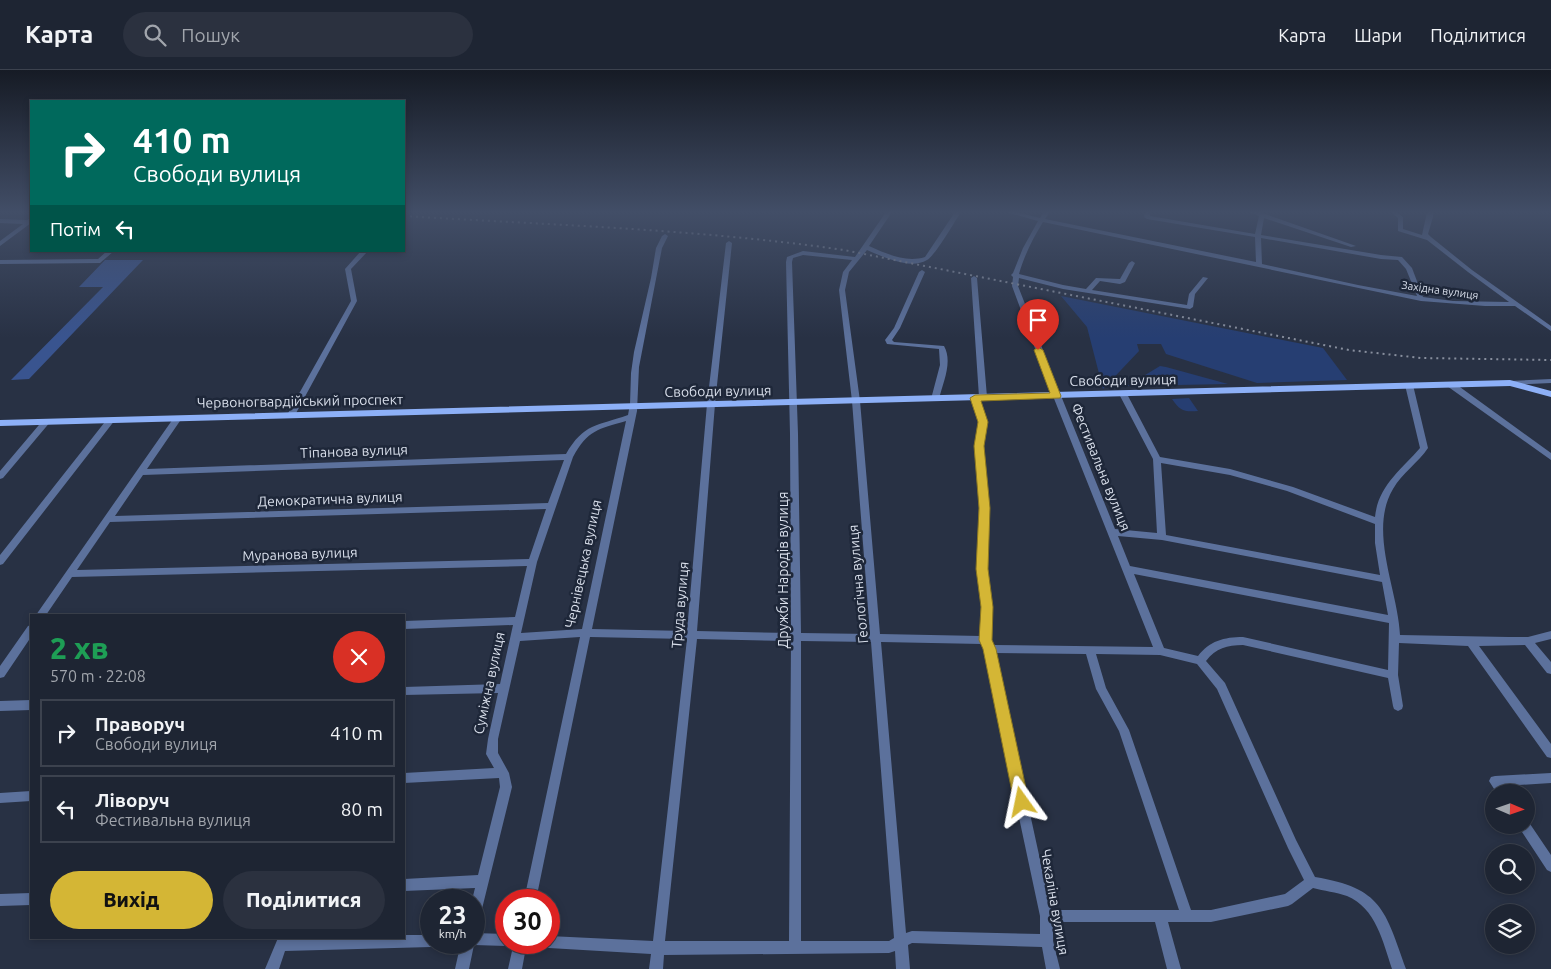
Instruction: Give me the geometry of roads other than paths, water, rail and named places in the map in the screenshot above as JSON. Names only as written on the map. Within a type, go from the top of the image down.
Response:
[{"type":"main road","name":"Свободи вулиця","points":[[601,407],[633,412],[711,404],[1510,383],[1551,394]]},
{"type":"main road","name":"Червоногвардійський проспект","points":[[0,423],[601,407]]},
{"type":"street","points":[[0,262],[100,261],[108,254]]},
{"type":"street","points":[[292,415],[354,301],[348,269],[362,254]]},
{"type":"street","name":"Чернівецька вулиця","points":[[532,889],[633,412],[634,370],[658,254]]},
{"type":"street","name":"Труда вулиця","points":[[656,969],[692,635],[711,404],[728,254]]},
{"type":"street","name":"Дружби Народів вулиця","points":[[795,948],[797,637],[795,403],[790,257],[801,254]]},
{"type":"street","name":"Дружби Народів вулиця","points":[[812,254],[856,259]]},
{"type":"street","name":"Геологічна вулиця","points":[[860,254],[846,272],[842,290],[856,401],[903,969]]},
{"type":"street","points":[[885,254],[896,258],[923,260],[928,258],[931,254]]},
{"type":"street","points":[[1024,254],[1014,275],[1064,287],[1089,289],[1190,307],[1192,294],[1205,278]]},
{"type":"street","name":"Західна вулиця","points":[[1202,254],[1421,299],[1489,306],[1517,304]]},
{"type":"street","points":[[1259,254],[1259,265]]},
{"type":"street","points":[[1363,254],[1400,258],[1409,268],[1421,299]]},
{"type":"street","points":[[1449,254],[1551,329]]},
{"type":"street","points":[[1089,289],[1098,280],[1120,284],[1124,282],[1132,263]]},
{"type":"street","points":[[922,272],[897,328],[888,340],[889,343],[894,344],[942,347],[944,351],[943,364],[935,399]]},
{"type":"street","name":"Фестивальна вулиця","points":[[1014,275],[1015,286],[1056,396],[1160,651]]},
{"type":"street","name":"Чекаліна вулиця","points":[[974,278],[979,398],[983,422],[979,446],[985,508],[982,569],[987,607],[987,645],[1046,916],[1047,941],[1053,969]]},
{"type":"street","points":[[1510,383],[1551,381]]},
{"type":"street","points":[[1450,384],[1551,457]]},
{"type":"street","points":[[1398,706],[1393,675],[1394,620],[1385,579],[1379,522],[1383,500],[1392,481],[1424,448],[1409,385]]},
{"type":"street","points":[[1123,394],[1157,459],[1162,537]]},
{"type":"street","points":[[569,457],[584,434],[633,412]]},
{"type":"street","points":[[42,614],[178,418]]},
{"type":"street","points":[[0,562],[112,420]]},
{"type":"street","points":[[0,476],[46,422]]},
{"type":"street","name":"Тіпанова вулиця","points":[[141,472],[569,457]]},
{"type":"street","name":"Суміжна вулиця","points":[[481,889],[506,787],[503,773],[492,754],[493,739],[532,562],[569,457]]},
{"type":"street","points":[[1157,459],[1238,474],[1290,489],[1379,522]]},
{"type":"street","name":"Демократична вулиця","points":[[108,519],[552,506]]},
{"type":"street","points":[[1111,532],[1162,537],[1385,579]]},
{"type":"street","name":"Муранова вулиця","points":[[69,574],[532,562]]},
{"type":"street","points":[[1126,568],[1394,620]]},
{"type":"street","points":[[405,625],[519,621]]},
{"type":"street","points":[[516,637],[585,633],[877,639],[1090,650],[1160,651],[1200,661],[1222,686],[1292,844],[1311,882]]},
{"type":"street","points":[[0,674],[29,634]]},
{"type":"street","points":[[1395,639],[1471,642],[1528,641],[1540,635],[1551,636]]},
{"type":"street","points":[[1200,661],[1208,650],[1218,644],[1230,641],[1243,641],[1393,675]]},
{"type":"street","points":[[1528,641],[1551,670]]},
{"type":"street","points":[[1471,642],[1551,753]]},
{"type":"street","points":[[1090,650],[1101,689],[1124,730],[1187,916]]},
{"type":"street","points":[[405,691],[504,688]]},
{"type":"street","points":[[0,706],[30,705]]},
{"type":"street","points":[[405,778],[503,773]]},
{"type":"street","points":[[1497,784],[1495,781],[1551,778]]},
{"type":"street","points":[[0,798],[30,796]]},
{"type":"street","points":[[1530,834],[1551,866]]},
{"type":"street","points":[[405,885],[483,881]]},
{"type":"street","points":[[1046,916],[1211,916],[1288,900],[1311,882],[1331,885],[1351,891],[1369,903],[1382,922],[1399,969]]},
{"type":"street","points":[[0,900],[30,899]]},
{"type":"street","points":[[1160,916],[1174,969]]},
{"type":"street","points":[[560,943],[658,948],[795,948],[889,947],[912,937],[1047,941]]},
{"type":"street","points":[[272,969],[283,941],[420,940]]},
{"type":"street","points":[[462,969],[465,954]]},
{"type":"street","points":[[515,969],[518,954]]},
{"type":"railway","points":[[864,254],[1349,350],[1421,358],[1551,360]]}]
